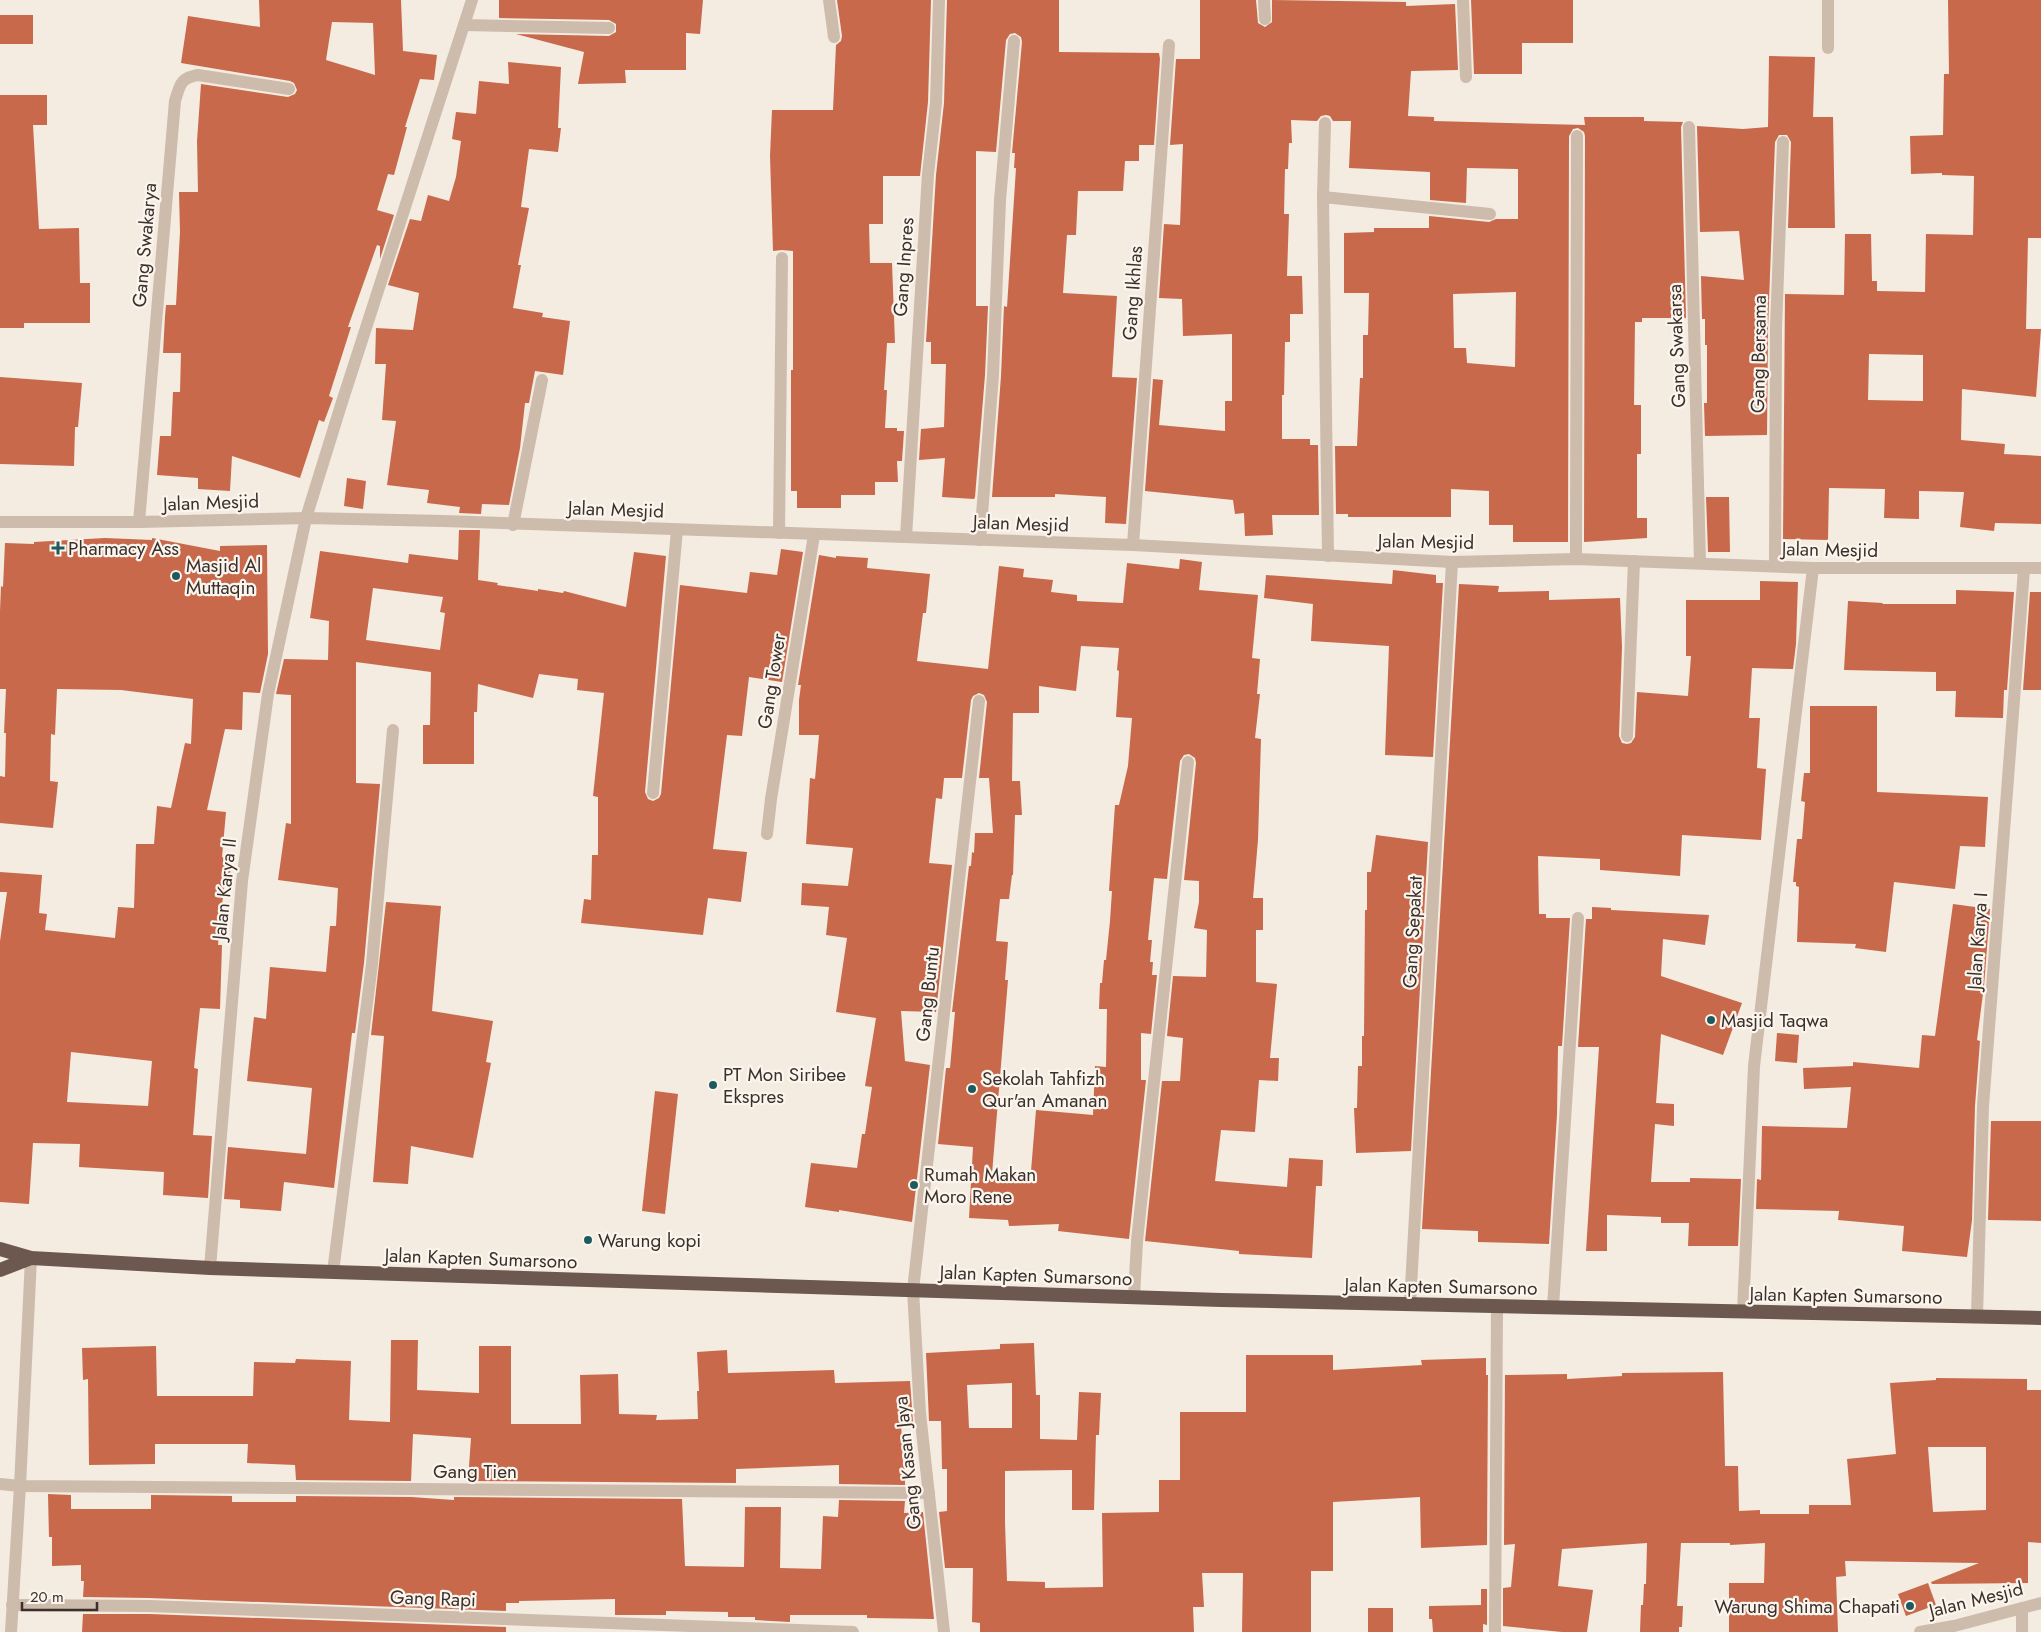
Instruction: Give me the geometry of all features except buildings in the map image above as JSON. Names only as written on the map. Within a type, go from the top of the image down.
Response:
[{"type":"highway","name":"Jalan Kapten Sumarsono","points":[[0,1249],[31,1258],[210,1268],[1134,1297],[2041,1318]]},
{"type":"highway","name":"Jalan Kapten Sumarsono","points":[[0,1270],[31,1258]]},
{"type":"street","name":"Jalan Karya II","points":[[210,1268],[242,881],[268,694],[306,518],[472,0]]},
{"type":"street","points":[[829,0],[834,37]]},
{"type":"street","name":"Gang Inpres","points":[[906,537],[928,174],[936,103],[939,0]]},
{"type":"street","points":[[1264,0],[1265,19]]},
{"type":"street","points":[[1463,0],[1466,77]]},
{"type":"street","points":[[1828,0],[1828,48]]},
{"type":"street","points":[[464,25],[610,28]]},
{"type":"street","points":[[980,540],[993,375],[1000,200],[1014,41]]},
{"type":"street","name":"Gang Ikhlas","points":[[1133,545],[1169,45]]},
{"type":"street","name":"Gang Swakarya","points":[[139,522],[175,101],[180,84],[187,77],[198,76],[289,89]]},
{"type":"street","points":[[1325,123],[1323,197],[1328,556]]},
{"type":"street","name":"Gang Swakarsa","points":[[1689,127],[1700,563]]},
{"type":"street","points":[[1576,559],[1577,136]]},
{"type":"street","name":"Gang Bersama","points":[[1776,566],[1776,328],[1783,142]]},
{"type":"street","points":[[1323,197],[1490,214]]},
{"type":"street","points":[[779,533],[782,258]]},
{"type":"street","points":[[513,525],[542,380]]},
{"type":"street","name":"Jalan Mesjid","points":[[0,522],[139,522],[306,518],[444,521],[513,525],[1133,545],[1452,562],[1576,559],[1813,568],[2041,568]]},
{"type":"street","points":[[653,793],[677,530]]},
{"type":"street","name":"Gang Tower","points":[[767,834],[814,535]]},
{"type":"street","points":[[1627,736],[1634,561]]},
{"type":"street","name":"Gang Sepakat","points":[[1410,1304],[1452,562]]},
{"type":"street","points":[[1743,1311],[1754,1066],[1813,568]]},
{"type":"street","name":"Jalan Karya I","points":[[1977,1316],[1983,1106],[2024,569]]},
{"type":"street","name":"Gang Buntu","points":[[913,1290],[978,701]]},
{"type":"street","points":[[332,1272],[372,964],[393,730]]},
{"type":"street","points":[[1134,1297],[1137,1241],[1188,762]]},
{"type":"street","points":[[1553,1307],[1578,918]]},
{"type":"street","points":[[11,1632],[31,1258]]},
{"type":"street","name":"Gang Kasan Jaya","points":[[913,1290],[920,1413],[944,1632]]},
{"type":"street","points":[[1495,1632],[1497,1305]]},
{"type":"street","name":"Gang Tien","points":[[0,1484],[20,1486],[929,1493]]},
{"type":"street","name":"Jalan Mesjid","points":[[1920,1632],[1954,1629],[2041,1603]]},
{"type":"street","name":"Gang Rapi","points":[[12,1605],[149,1606],[853,1632]]},
{"type":"street","points":[[2022,1608],[2022,1632]]},
{"type":"place","name":"Pharmacy Ass","points":[[58,548]]},
{"type":"place","name":"Masjid Al Muttaqin","points":[[176,576]]},
{"type":"place","name":"Masjid Taqwa","points":[[1711,1020]]},
{"type":"place","name":"PT Mon Siribee Ekspres","points":[[713,1085]]},
{"type":"place","name":"Sekolah Tahfizh Qur'an Amanan","points":[[972,1089]]},
{"type":"place","name":"Rumah Makan Moro Rene","points":[[914,1185]]},
{"type":"place","name":"Warung kopi","points":[[588,1240]]},
{"type":"place","name":"Warung Shima Chapati","points":[[1910,1606]]}]
